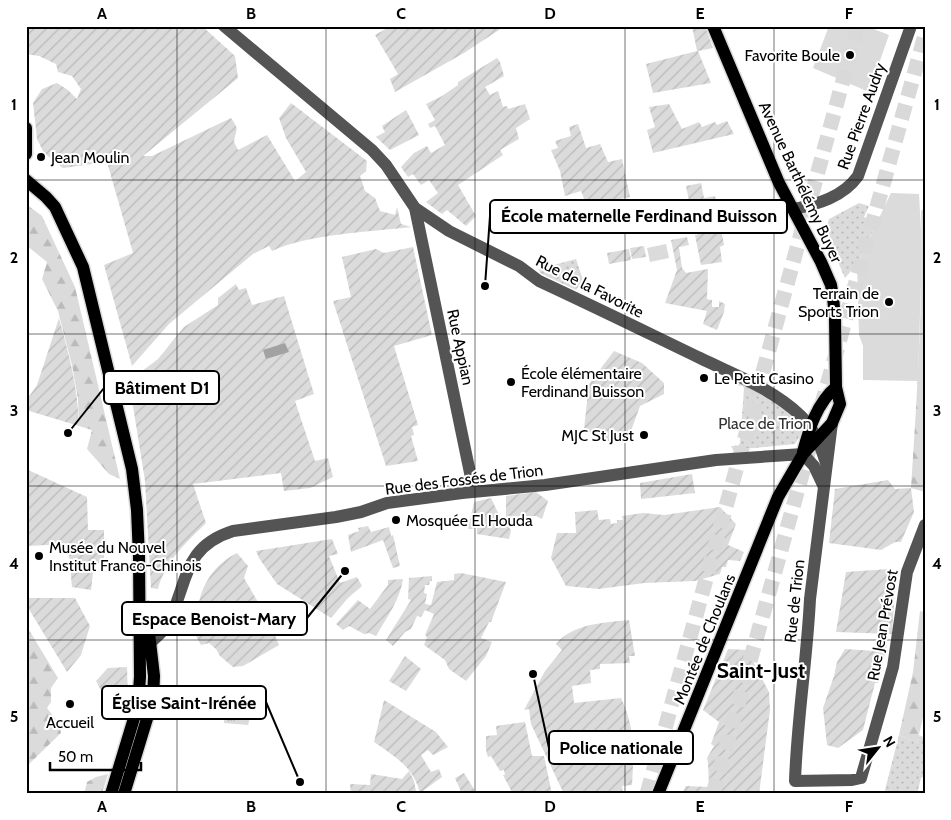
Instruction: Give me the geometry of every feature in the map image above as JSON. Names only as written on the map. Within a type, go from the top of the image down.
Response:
[{"type":"main road","name":"Avenue Barthélémy Buyer","points":[[713,26],[780,182],[831,285],[835,318],[836,387]]},
{"type":"main road","points":[[26,128],[26,154]]},
{"type":"main road","points":[[26,180],[46,197],[57,211],[83,267],[132,469],[145,640],[154,676],[153,700],[124,794]]},
{"type":"main road","points":[[836,387],[840,404],[832,424],[803,454],[810,426],[828,393],[836,387]]},
{"type":"main road","name":"Montée de Choulans","points":[[658,794],[778,496],[792,469],[803,454]]},
{"type":"main road","points":[[111,794],[138,705],[145,640]]},
{"type":"main road","points":[[138,705],[153,700]]},
{"type":"street","name":"Rue de la Favorite","points":[[224,26],[372,150],[386,165],[415,208],[449,231],[519,266],[539,281],[771,393],[800,415],[810,426]]},
{"type":"street","name":"Rue Pierre Audry","points":[[794,209],[817,205],[842,192],[858,176],[911,26]]},
{"type":"street","name":"Rue Appian","points":[[415,208],[474,492]]},
{"type":"street","points":[[823,485],[832,424]]},
{"type":"street","points":[[810,426],[818,439],[826,463]]},
{"type":"street","name":"Rue des Fossés de Trion","points":[[145,640],[164,629],[184,584],[188,567],[198,551],[219,536],[233,531],[362,512],[387,503],[544,485],[716,460],[803,454]]},
{"type":"street","points":[[803,454],[814,466],[823,485]]},
{"type":"street","name":"Rue de Trion","points":[[795,781],[797,728],[823,485]]},
{"type":"street","name":"Rue Jean Prévost","points":[[795,781],[846,781],[861,778],[894,667],[907,572],[925,525]]},
{"type":"green space","points":[[26,26],[202,26],[235,56],[238,78],[143,156],[152,156],[231,118],[236,125],[234,142],[238,150],[267,135],[295,181],[306,172],[286,138],[279,118],[291,103],[367,161],[366,171],[360,176],[365,191],[375,198],[380,211],[395,215],[397,207],[401,224],[411,227],[321,237],[286,245],[272,251],[269,246],[253,254],[169,324],[132,366],[104,265],[133,253],[107,162],[63,168],[44,153],[37,139],[33,103],[42,89],[57,83],[77,99],[81,89],[72,76],[58,72],[56,64],[39,56],[26,54]]},
{"type":"green space","points":[[391,26],[501,26],[502,28],[464,53],[395,92],[390,79],[398,74],[375,35]]},
{"type":"green space","points":[[692,26],[705,26],[713,48],[698,51],[711,83],[653,93],[646,64],[697,51]]},
{"type":"green space","name":"Favorite Boule","points":[[829,26],[866,26],[889,35],[869,92],[813,68]]},
{"type":"green space","points":[[497,58],[504,76],[485,87],[490,95],[498,91],[503,107],[507,106],[508,109],[525,104],[530,119],[516,128],[519,139],[500,150],[503,155],[458,185],[476,216],[466,226],[447,210],[442,214],[426,202],[438,193],[429,180],[421,185],[413,174],[408,177],[401,167],[414,153],[427,146],[431,153],[445,145],[435,126],[430,128],[428,124],[435,120],[426,104],[442,96],[458,85],[458,82]]},
{"type":"green space","points":[[669,104],[682,129],[699,122],[702,127],[715,122],[717,125],[727,121],[734,134],[653,153],[647,130],[655,127],[649,107]]},
{"type":"green space","points":[[406,110],[419,135],[390,150],[376,137],[385,132],[382,126]]},
{"type":"green space","points":[[578,124],[586,148],[600,144],[608,162],[622,159],[630,197],[587,206],[581,191],[565,196],[560,171],[551,150],[558,148],[555,141],[571,136],[569,127]]},
{"type":"green space","points":[[701,183],[704,198],[715,196],[716,201],[723,199],[726,210],[698,216],[696,205],[690,206],[686,186]]},
{"type":"green space","name":"Terrain de Sports Trion","points":[[891,193],[919,194],[922,248],[918,381],[863,380],[863,346],[859,335],[857,264]]},
{"type":"green space","points":[[859,203],[869,206],[864,217],[877,222],[857,264],[845,278],[825,232],[829,219]]},
{"type":"green space","points":[[26,204],[42,216],[75,287],[120,479],[109,474],[87,449],[92,430],[79,426],[78,399],[72,365],[58,311],[42,279],[47,262],[26,245]]},
{"type":"green space","points":[[925,208],[925,492],[911,488],[920,315],[921,211]]},
{"type":"green space","points":[[721,229],[724,245],[720,247],[722,262],[701,265],[695,235]]},
{"type":"green space","points":[[687,237],[689,245],[679,247],[682,268],[686,273],[708,269],[707,299],[712,300],[712,307],[719,307],[719,301],[725,304],[717,330],[703,324],[707,311],[665,303],[677,270],[671,240]]},
{"type":"green space","points":[[666,244],[669,258],[650,262],[647,248]]},
{"type":"green space","points":[[644,246],[646,257],[632,259],[630,248]]},
{"type":"green space","points":[[413,247],[432,335],[394,346],[418,425],[412,427],[414,435],[411,436],[418,461],[386,466],[333,301],[351,297],[342,257],[376,249],[384,253]]},
{"type":"green space","points":[[629,249],[631,260],[609,264],[607,253]]},
{"type":"green space","points":[[576,259],[583,280],[576,290],[540,273],[539,269]]},
{"type":"green space","points":[[236,284],[239,290],[246,288],[252,305],[284,296],[314,394],[295,401],[315,461],[328,458],[333,477],[310,488],[284,491],[281,473],[193,484],[206,523],[171,561],[158,589],[151,588],[145,481],[129,381],[158,359],[184,327],[218,305],[218,298]]},
{"type":"green space","points":[[59,318],[75,385],[79,426],[26,410],[26,398],[28,398],[37,385]]},
{"type":"green space","points":[[614,351],[642,363],[664,383],[664,394],[640,406],[627,442],[605,441],[584,429],[589,384]]},
{"type":"green space","name":"Place de Trion","points":[[740,380],[794,417],[802,432],[795,444],[733,450],[731,446],[738,446],[740,443],[744,389],[743,386],[735,385],[736,381]]},
{"type":"green space","points":[[26,469],[87,497],[88,530],[104,530],[104,562],[94,564],[91,590],[72,587],[68,544],[26,546]]},
{"type":"green space","points":[[692,474],[695,493],[641,499],[640,483]]},
{"type":"green space","points":[[888,480],[895,489],[911,488],[914,512],[901,542],[895,542],[881,550],[829,543],[835,489]]},
{"type":"green space","points":[[536,492],[548,501],[542,519],[536,516],[506,517],[506,496]]},
{"type":"green space","points":[[491,498],[500,517],[511,530],[509,539],[477,534],[477,528],[468,529],[474,502]]},
{"type":"green space","points":[[720,507],[736,524],[728,545],[744,552],[740,561],[728,560],[726,567],[722,567],[720,574],[695,581],[644,583],[599,589],[566,586],[551,558],[557,533],[576,533],[575,512],[597,510],[599,520],[610,519],[611,524],[617,523],[617,520],[623,520],[622,516],[643,513],[664,515]]},
{"type":"green space","points":[[368,526],[371,532],[389,527],[391,536],[393,535],[400,566],[393,568],[383,540],[351,552],[348,535],[359,531],[358,528]]},
{"type":"green space","points":[[332,539],[338,554],[329,556],[340,583],[357,577],[362,586],[348,598],[331,618],[277,584],[256,551]]},
{"type":"green space","points":[[237,553],[248,566],[244,578],[269,621],[279,645],[243,666],[233,667],[209,643],[201,645],[196,636],[198,609],[202,591],[216,569]]},
{"type":"green space","points":[[889,569],[896,572],[892,634],[836,632],[846,572]]},
{"type":"green space","points":[[461,573],[506,582],[491,622],[489,622],[481,638],[492,642],[486,656],[466,681],[449,669],[445,660],[424,645],[427,637],[425,635],[434,614],[425,610],[421,617],[417,616],[411,629],[405,632],[393,646],[386,640],[411,600],[408,599],[409,578],[432,576],[432,581],[430,581],[429,585],[425,585],[424,593],[427,594],[425,604],[431,605],[437,582],[454,580],[454,574]]},
{"type":"green space","points":[[403,579],[396,601],[376,636],[369,633],[364,634],[349,626],[343,630],[336,624],[358,600],[370,609],[388,585],[388,580]]},
{"type":"green space","points":[[26,598],[75,598],[90,626],[81,655],[67,672],[27,606]]},
{"type":"green space","points":[[920,611],[925,612],[925,709],[917,743],[899,735],[913,672]]},
{"type":"green space","points":[[629,620],[635,656],[629,656],[630,663],[600,664],[600,669],[590,670],[591,683],[572,686],[574,703],[621,698],[631,730],[632,785],[622,786],[623,794],[564,794],[531,724],[529,709],[524,710],[545,671],[562,650],[556,644],[563,637],[589,625]]},
{"type":"green space","points":[[26,625],[58,678],[51,688],[51,702],[47,708],[59,724],[61,733],[26,767]]},
{"type":"green space","points":[[876,642],[887,645],[878,683],[875,683],[863,730],[838,748],[827,745],[823,708],[837,662],[845,649],[875,651]]},
{"type":"green space","points":[[728,649],[747,650],[769,692],[770,710],[759,794],[682,794],[686,786],[709,787],[707,758],[714,746],[711,744],[719,722],[703,710]]},
{"type":"green space","points":[[405,656],[421,669],[406,691],[389,681]]},
{"type":"green space","points":[[127,667],[128,700],[117,704],[104,696],[96,681],[108,668]]},
{"type":"green space","points":[[384,700],[436,732],[448,747],[433,755],[428,750],[421,755],[431,772],[439,769],[442,777],[420,793],[408,769],[374,742]]},
{"type":"green space","points":[[225,708],[250,718],[248,725],[224,723]]},
{"type":"green space","points":[[525,722],[532,756],[544,756],[552,794],[513,794],[503,775],[505,775],[504,770],[500,771],[491,756],[488,757],[486,736],[497,735],[496,726]]},
{"type":"green space","points":[[899,735],[917,743],[919,735],[925,738],[925,776],[921,778],[917,794],[884,794]]},
{"type":"green space","points":[[409,771],[416,791],[388,794],[351,794],[350,784],[370,785],[371,774],[402,779]]},
{"type":"green space","points":[[464,773],[477,794],[462,794],[455,778]]},
{"type":"green space","points":[[108,774],[102,794],[84,794],[87,782]]},
{"type":"shaded area","points":[[285,343],[289,352],[266,359],[263,350]]},
{"type":"tunnel","points":[[647,794],[858,26]]},
{"type":"tunnel","points":[[821,407],[925,35]]},
{"type":"tunnel","points":[[713,794],[810,446]]},
{"type":"place","name":"Favorite Boule","points":[[850,55]]},
{"type":"place","name":"Jean Moulin","points":[[41,157]]},
{"type":"place","name":"École maternelle Ferdinand Buisson","points":[[485,286]]},
{"type":"place","name":"Terrain de Sports Trion","points":[[889,302]]},
{"type":"place","name":"Le Petit Casino","points":[[704,378]]},
{"type":"place","name":"École élémentaire Ferdinand Buisson","points":[[511,382]]},
{"type":"place","name":"Bâtiment D1","points":[[68,433]]},
{"type":"place","name":"MJC St Just","points":[[644,435]]},
{"type":"place","name":"Mosquée El Houda","points":[[396,520]]},
{"type":"place","name":"Musée du Nouvel Institut Franco-Chinois","points":[[39,556]]},
{"type":"place","name":"Espace Benoist-Mary","points":[[345,571]]},
{"type":"place","name":"Police nationale","points":[[533,674]]},
{"type":"place","name":"Accueil","points":[[70,704]]},
{"type":"place","name":"Église Saint-Irénée","points":[[300,782]]},
{"type":"district","name":"Saint-Just","points":[[761,671]]}]
